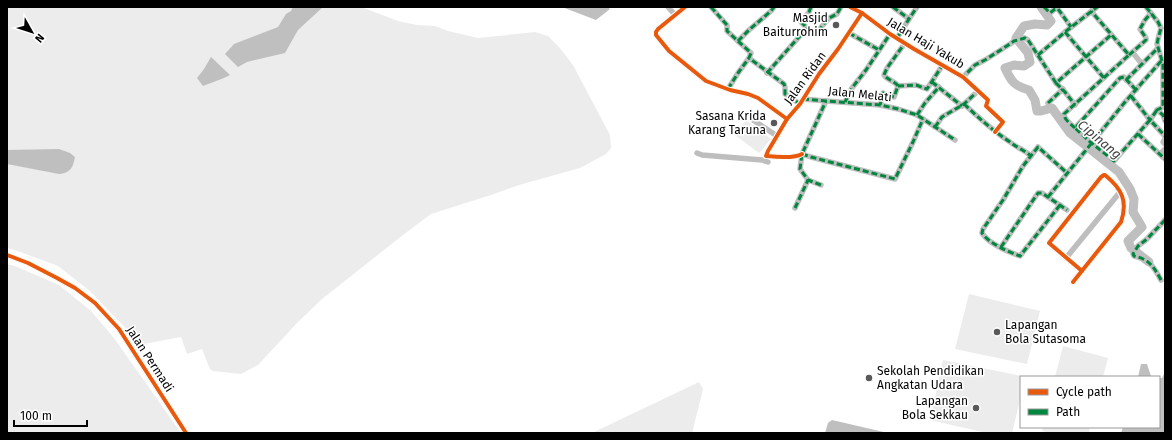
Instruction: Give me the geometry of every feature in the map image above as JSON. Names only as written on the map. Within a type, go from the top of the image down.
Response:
[{"type":"street","points":[[668,7],[675,15]]},
{"type":"street","points":[[685,7],[656,32],[656,35],[669,51],[706,81],[758,98],[787,119]]},
{"type":"street","points":[[711,7],[727,25],[727,31],[751,53],[728,89]]},
{"type":"street","points":[[738,41],[774,7]]},
{"type":"street","points":[[767,72],[807,28],[801,22],[811,7]]},
{"type":"street","points":[[818,31],[829,18],[837,14],[841,7]]},
{"type":"street","name":"Jalan Haji Yakub","points":[[850,7],[904,43],[963,77],[988,100],[986,106],[1003,122],[995,132]]},
{"type":"street","name":"Jalan Ridan","points":[[767,159],[776,136],[849,33],[864,7]]},
{"type":"street","points":[[893,7],[909,19]]},
{"type":"street","points":[[897,38],[918,7]]},
{"type":"street","points":[[1044,7],[1050,14],[1055,9],[1058,10],[1071,27]]},
{"type":"street","points":[[1038,55],[1097,7]]},
{"type":"street","points":[[1146,7],[1159,22],[1161,28],[1158,39],[1158,48],[1163,62],[1164,107],[1157,110],[1114,161],[1092,144],[1066,120],[1064,116],[1146,40],[1140,29],[1151,13]]},
{"type":"street","points":[[1091,11],[1111,35],[1142,64]]},
{"type":"street","points":[[1065,32],[1104,78]]},
{"type":"street","points":[[849,33],[878,50]]},
{"type":"street","points":[[845,102],[852,88],[890,34]]},
{"type":"street","points":[[1056,83],[1111,35]]},
{"type":"street","points":[[963,77],[975,65],[1010,44],[1026,38],[1056,83],[1063,89],[1075,105]]},
{"type":"street","points":[[904,43],[884,75],[898,86],[916,85],[927,89],[942,66]]},
{"type":"street","points":[[1126,80],[1158,48]]},
{"type":"street","points":[[749,58],[784,84],[785,94],[800,104]]},
{"type":"street","points":[[1048,197],[1117,112],[1163,62]]},
{"type":"street","points":[[1109,73],[1116,81]]},
{"type":"street","points":[[1075,128],[1122,76],[1136,90]]},
{"type":"street","points":[[932,82],[963,105],[995,132],[1029,155]]},
{"type":"street","points":[[880,105],[883,93],[895,96],[898,86]]},
{"type":"street","points":[[917,115],[939,87]]},
{"type":"street","points":[[1048,102],[1063,89]]},
{"type":"street","points":[[935,127],[942,117],[963,105],[978,91]]},
{"type":"street","points":[[1131,96],[1165,137],[1163,142],[1165,144]]},
{"type":"street","name":"Jalan Melati","points":[[803,98],[880,105],[898,109],[917,115],[955,140]]},
{"type":"street","points":[[821,186],[808,180],[800,169],[802,154],[826,101]]},
{"type":"street","points":[[1157,110],[1163,115],[1165,121]]},
{"type":"street","points":[[697,153],[702,155],[762,160],[802,154],[895,178],[924,119]]},
{"type":"street","points":[[753,120],[776,136]]},
{"type":"street","points":[[1138,134],[1165,159]]},
{"type":"street","points":[[1060,204],[1022,255],[1019,256],[1000,247],[982,233],[983,228],[1003,200],[1029,155],[1038,147],[1067,173]]},
{"type":"street","points":[[1160,154],[1165,149]]},
{"type":"street","points":[[1073,282],[1082,271],[1122,222],[1124,216],[1124,204],[1120,192],[1104,175],[1049,243],[1082,271]]},
{"type":"street","points":[[795,208],[808,180]]},
{"type":"street","points":[[1066,258],[1120,192]]},
{"type":"street","points":[[1000,247],[1038,193],[1042,193],[1067,210]]},
{"type":"street","points":[[1161,280],[1152,266],[1133,254],[1138,246],[1147,239],[1165,220]]},
{"type":"street","name":"Jalan Permadi","points":[[7,255],[28,263],[58,278],[94,301],[119,329],[186,433]]},
{"type":"shaded area","points":[[7,7],[361,7],[398,21],[417,25],[435,26],[448,31],[478,38],[535,32],[548,36],[573,65],[610,135],[611,148],[606,154],[580,168],[519,185],[431,214],[322,299],[297,323],[258,365],[241,374],[213,371],[210,369],[202,349],[187,354],[181,337],[144,344],[138,341],[90,291],[58,266],[7,248]]},
{"type":"shaded area","points":[[293,7],[323,7],[298,30],[285,53],[247,62],[238,67],[225,54],[234,44],[278,27],[286,14],[291,11]]},
{"type":"shaded area","points":[[562,7],[607,7],[610,9],[596,20]]},
{"type":"shaded area","points":[[211,57],[230,75],[203,86],[197,78]]},
{"type":"shaded area","points":[[746,120],[771,139],[759,153],[735,135]]},
{"type":"shaded area","points":[[59,149],[70,153],[75,157],[70,169],[63,173],[59,174],[7,164],[7,150]]},
{"type":"shaded area","points":[[7,264],[59,285],[91,311],[114,338],[181,433],[7,433]]},
{"type":"shaded area","name":"Lapangan Bola Sutasoma","points":[[969,294],[1040,311],[1027,364],[955,349]]},
{"type":"shaded area","points":[[1063,346],[1108,358],[1103,376],[1055,376]]},
{"type":"shaded area","name":"Lapangan Bola Sekkau","points":[[943,360],[1021,376],[1020,400],[1012,433],[987,433],[930,420]]},
{"type":"shaded area","points":[[1141,364],[1147,364],[1151,376],[1138,376]]},
{"type":"shaded area","points":[[1165,374],[1165,433],[1121,433],[1123,428],[1160,428],[1160,378],[1162,378]]},
{"type":"shaded area","points":[[699,382],[703,389],[692,433],[592,433]]},
{"type":"shaded area","points":[[832,420],[888,433],[825,433],[828,423]]},
{"type":"shaded area","points":[[1043,428],[1090,428],[1089,433],[1050,433],[1042,431]]},
{"type":"waterway","name":"Cipinang","points":[[1041,7],[1051,21],[1047,25],[1035,24],[1024,26],[1016,38],[1028,53],[1030,62],[1024,66],[1014,65],[1005,68],[1016,85],[1029,90],[1035,100],[1037,111],[1052,108],[1070,133],[1119,172],[1130,189],[1134,199],[1133,212],[1142,227],[1128,241],[1131,248],[1149,262]]},
{"type":"marked path","points":[[711,7],[727,25],[727,31],[751,53],[749,58],[784,84],[785,94],[800,104]]},
{"type":"marked path","points":[[738,41],[774,7]]},
{"type":"marked path","points":[[767,73],[807,28],[801,22],[811,7]]},
{"type":"marked path","points":[[818,31],[829,18],[837,14],[841,7]]},
{"type":"marked path","points":[[893,7],[909,19]]},
{"type":"marked path","points":[[897,38],[917,7]]},
{"type":"marked path","points":[[1044,7],[1050,13],[1055,9],[1058,9],[1071,27]]},
{"type":"marked path","points":[[1038,55],[1097,7]]},
{"type":"marked path","points":[[1146,7],[1161,28],[1157,44],[1163,64],[1163,107],[1157,110],[1163,115],[1165,121]]},
{"type":"marked path","points":[[1075,128],[1066,120],[1064,114],[1129,55],[1091,11]]},
{"type":"marked path","points":[[1129,55],[1146,40],[1140,29],[1151,13]]},
{"type":"marked path","points":[[1065,32],[1104,78]]},
{"type":"marked path","points":[[849,33],[879,50]]},
{"type":"marked path","points":[[845,102],[852,88],[890,34]]},
{"type":"marked path","points":[[965,79],[963,77],[975,65],[1014,41],[1025,38],[1028,40],[1056,83],[1111,35]]},
{"type":"marked path","points":[[898,86],[884,75],[887,68],[905,43]]},
{"type":"marked path","points":[[1126,80],[1158,48]]},
{"type":"marked path","points":[[728,89],[749,58]]},
{"type":"marked path","points":[[1048,197],[1125,102],[1162,60]]},
{"type":"marked path","points":[[898,86],[916,85],[927,89],[942,66]]},
{"type":"marked path","points":[[1136,90],[1124,77],[1120,78],[1075,128],[1114,161],[1150,120],[1165,136]]},
{"type":"marked path","points":[[932,82],[962,106]]},
{"type":"marked path","points":[[1056,83],[1075,105]]},
{"type":"marked path","points":[[880,105],[883,93],[894,97],[898,86]]},
{"type":"marked path","points":[[917,115],[939,87]]},
{"type":"marked path","points":[[1048,103],[1063,89]]},
{"type":"marked path","points":[[935,127],[942,117],[964,104],[978,91]]},
{"type":"marked path","points":[[1131,96],[1150,120],[1157,110]]},
{"type":"marked path","points":[[803,99],[880,105],[898,109],[917,115],[955,140]]},
{"type":"marked path","points":[[821,185],[808,180],[800,169],[802,154],[826,101]]},
{"type":"marked path","points":[[964,104],[1012,144],[1031,156]]},
{"type":"marked path","points":[[802,154],[895,179],[923,119]]},
{"type":"marked path","points":[[1138,134],[1165,159]]},
{"type":"marked path","points":[[1060,205],[1020,256],[994,244],[982,233],[983,229],[1003,200],[1023,166],[1038,147],[1067,173]]},
{"type":"marked path","points":[[795,208],[808,180]]},
{"type":"marked path","points":[[1001,247],[1038,193],[1042,193],[1067,210]]},
{"type":"marked path","points":[[1161,280],[1156,271],[1147,261],[1134,256],[1133,254],[1138,246],[1147,239],[1165,220]]},
{"type":"cycle path","points":[[685,7],[656,32],[656,35],[669,51],[706,81],[758,98],[787,119]]},
{"type":"cycle path","points":[[850,7],[862,13],[890,34],[914,49],[963,77],[988,100],[986,106],[1003,122],[995,132]]},
{"type":"cycle path","points":[[802,154],[799,156],[790,157],[766,156],[787,119],[800,104],[862,13]]},
{"type":"cycle path","points":[[1073,282],[1121,222],[1124,208],[1122,196],[1116,185],[1105,175],[1101,177],[1049,243],[1082,271]]},
{"type":"cycle path","points":[[7,255],[28,263],[57,278],[75,288],[95,303],[119,329],[186,433]]},
{"type":"place","name":"Masjid Baiturrohim","points":[[836,25]]},
{"type":"place","name":"Sasana Krida Karang Taruna","points":[[774,123]]},
{"type":"place","name":"Lapangan Bola Sutasoma","points":[[997,332]]},
{"type":"place","name":"Sekolah Pendidikan Angkatan Udara","points":[[869,378]]},
{"type":"place","name":"Lapangan Bola Sekkau","points":[[976,408]]}]
